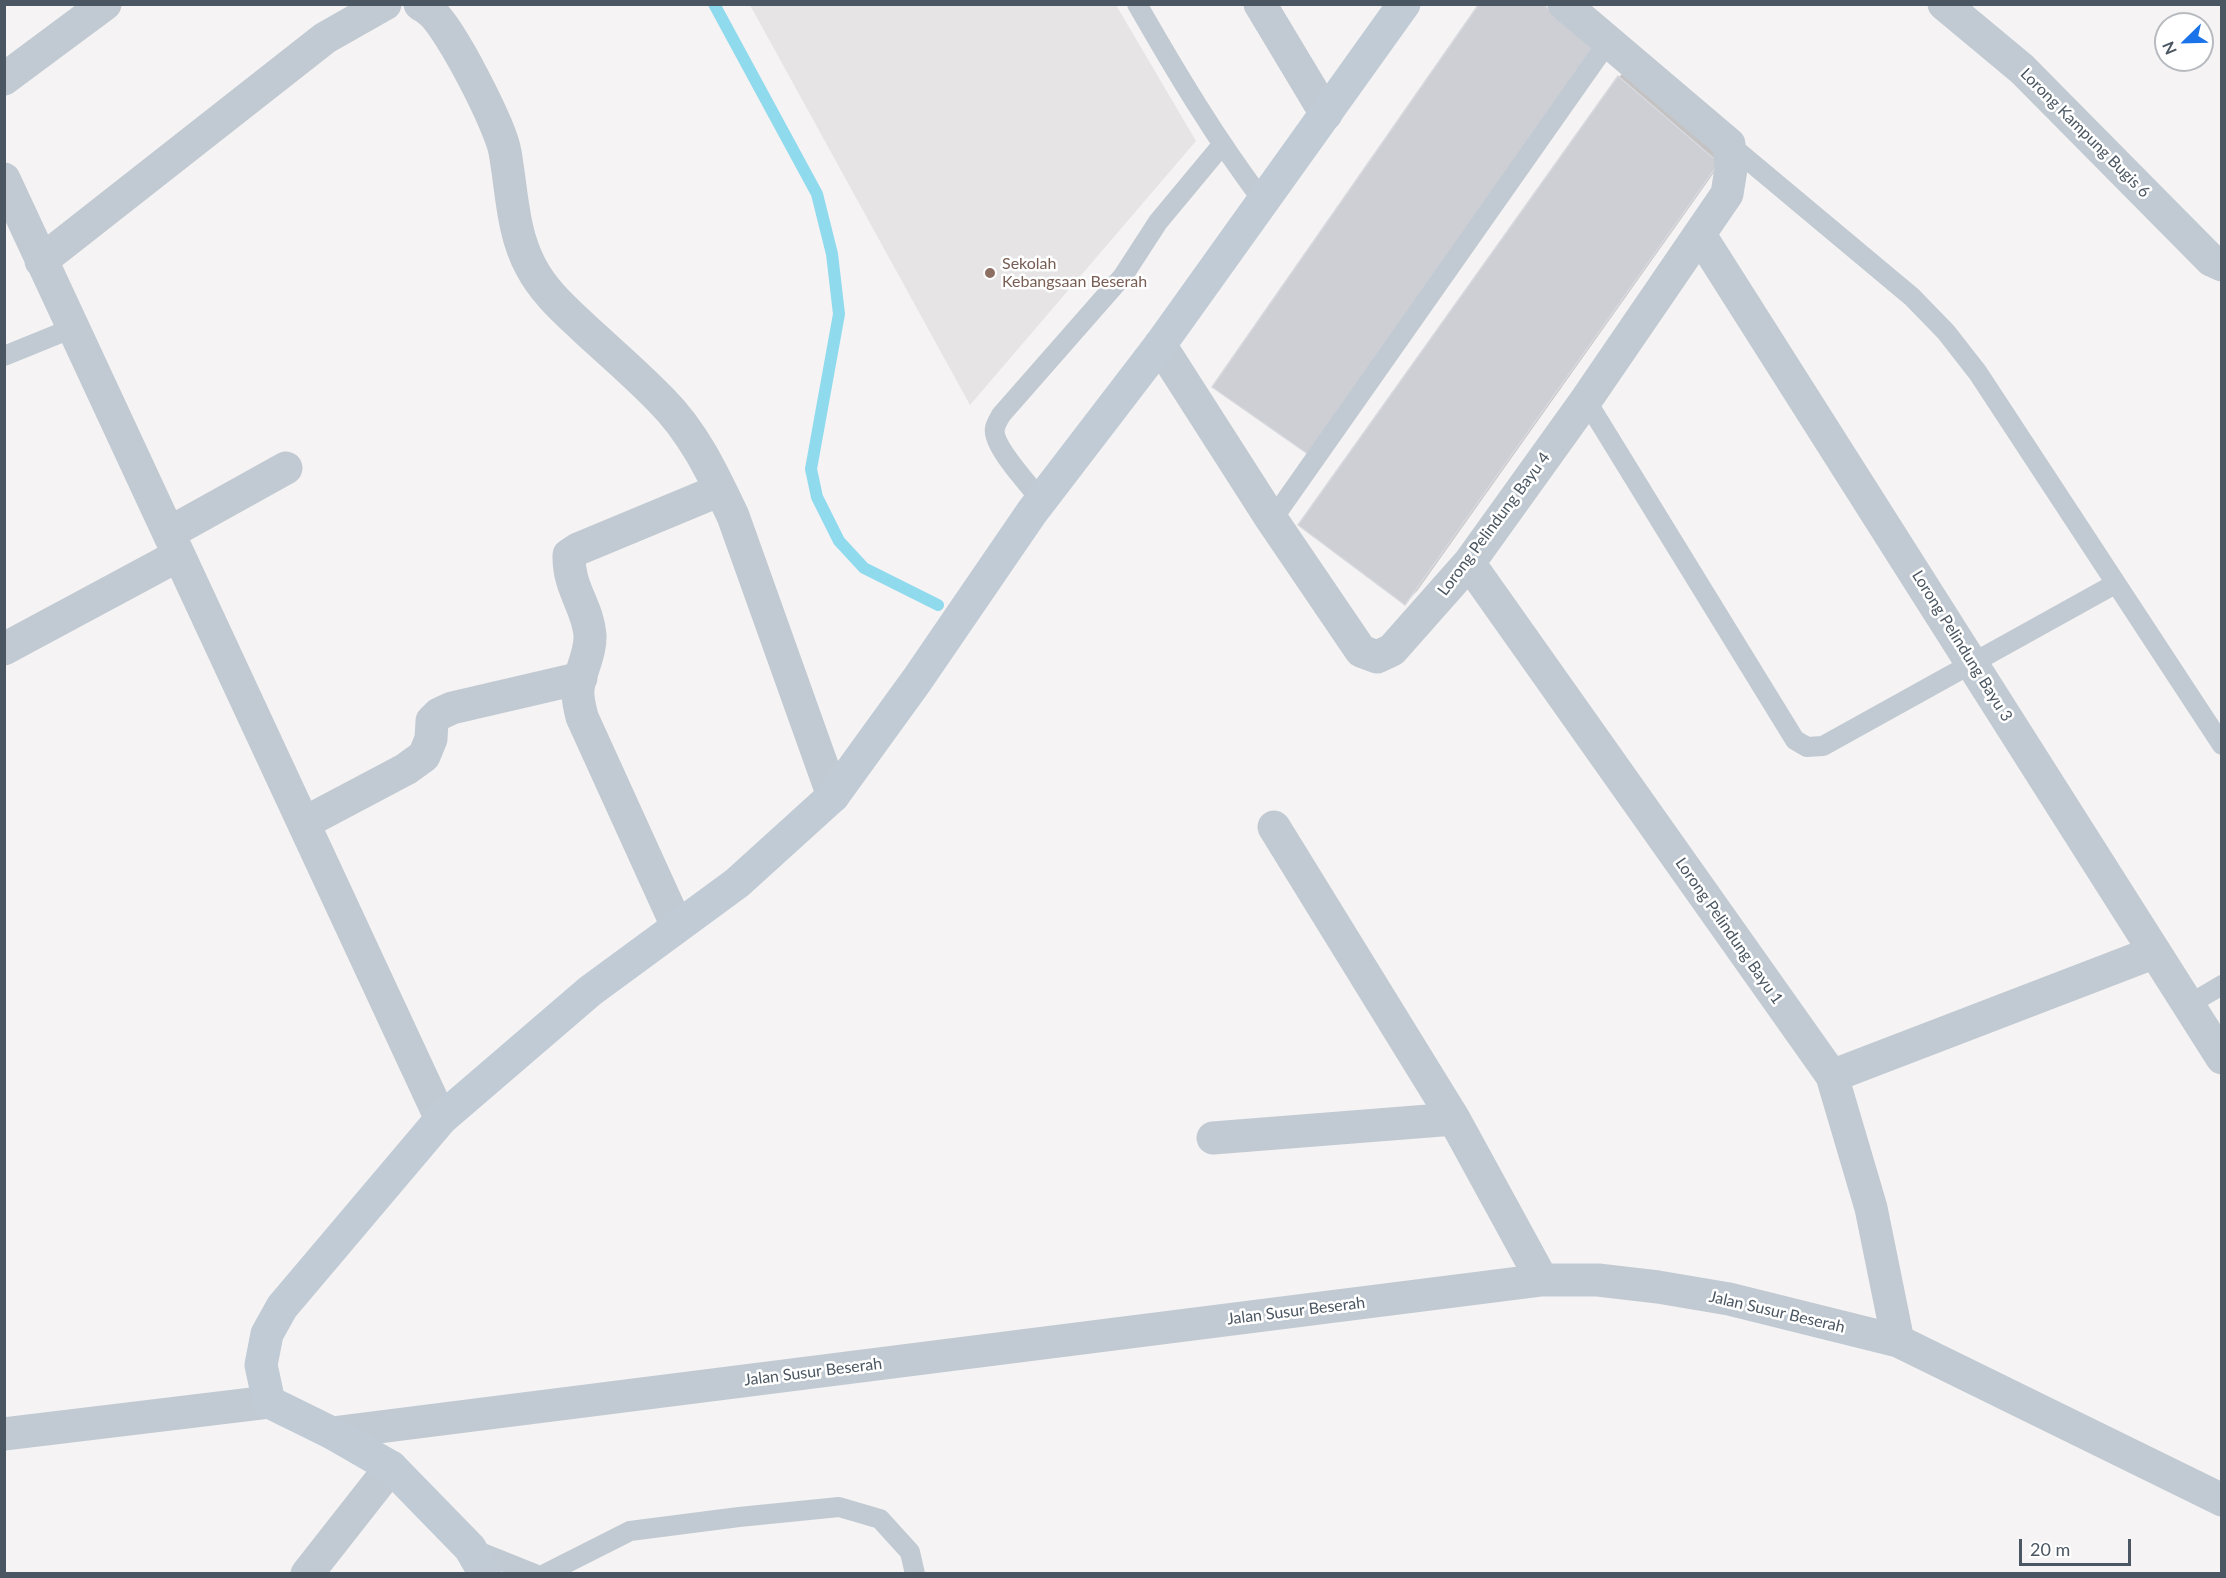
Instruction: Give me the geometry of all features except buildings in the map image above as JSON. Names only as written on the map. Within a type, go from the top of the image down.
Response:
[{"type":"street","points":[[4,79],[105,4]]},
{"type":"street","points":[[41,261],[325,38],[385,4]]},
{"type":"street","points":[[420,4],[432,13],[443,27],[480,90],[505,150],[511,199],[521,247],[532,269],[561,307],[662,401],[688,432],[713,472],[732,516],[833,796]]},
{"type":"street","points":[[1260,4],[1326,114]]},
{"type":"street","points":[[269,1402],[261,1365],[267,1334],[282,1307],[441,1119],[591,991],[737,884],[833,796],[917,680],[1041,500],[1160,345],[1404,4]]},
{"type":"street","points":[[1564,4],[1729,144]]},
{"type":"street","name":"Lorong Kampung Bugis 6","points":[[1944,4],[2022,69],[2211,260],[2222,264]]},
{"type":"street","name":"Lorong Pelindung Bayu 4","points":[[1160,345],[1272,520],[1361,651],[1377,657],[1392,651],[1469,563],[1586,400],[1700,235],[1727,194],[1731,169],[1729,144]]},
{"type":"street","points":[[4,179],[441,1119]]},
{"type":"street","name":"Lorong Pelindung Bayu 3","points":[[1700,235],[2222,1058]]},
{"type":"street","points":[[4,649],[174,544],[286,468]]},
{"type":"street","points":[[677,926],[582,717],[578,691],[590,635],[584,612],[572,585],[569,555],[578,549],[720,490]]},
{"type":"street","name":"Lorong Pelindung Bayu 1","points":[[1469,563],[1832,1076],[1871,1208],[1898,1341]]},
{"type":"street","points":[[304,823],[406,770],[424,756],[430,739],[432,721],[439,714],[452,708],[581,678]]},
{"type":"street","points":[[1274,827],[1454,1119],[1542,1280]]},
{"type":"street","points":[[1832,1076],[2155,952]]},
{"type":"street","points":[[1213,1138],[1454,1119]]},
{"type":"street","name":"Jalan Susur Beserah","points":[[332,1433],[1542,1280],[1598,1280],[1678,1290],[1786,1312],[1898,1341],[2222,1500]]},
{"type":"street","points":[[4,1434],[269,1402],[332,1433],[391,1467],[478,1561]]},
{"type":"street","points":[[307,1574],[391,1467]]},
{"type":"lane","points":[[1137,4],[1222,145],[1263,201]]},
{"type":"lane","points":[[1272,520],[1608,42]]},
{"type":"lane","points":[[1729,144],[1912,297],[1946,332],[1977,373],[2222,746]]},
{"type":"lane","points":[[1041,500],[996,438],[994,429],[1001,415],[1123,276],[1158,222],[1222,145]]},
{"type":"lane","points":[[4,356],[73,328]]},
{"type":"lane","points":[[1586,400],[1795,740],[1807,747],[1823,746],[2115,584]]},
{"type":"lane","points":[[2188,1005],[2222,985]]},
{"type":"lane","points":[[544,1574],[630,1531],[739,1516],[839,1507],[880,1519],[910,1552],[915,1574]]},
{"type":"lane","points":[[478,1561],[536,1574]]},
{"type":"shaded area","name":"Sekolah Kebangsaan Beserah","points":[[750,5],[1116,5],[1196,141],[970,405]]},
{"type":"waterway","points":[[714,4],[817,194],[832,254],[839,314],[811,469],[817,497],[839,541],[864,568],[938,605]]},
{"type":"place","name":"Sekolah Kebangsaan Beserah","points":[[990,273]]}]
